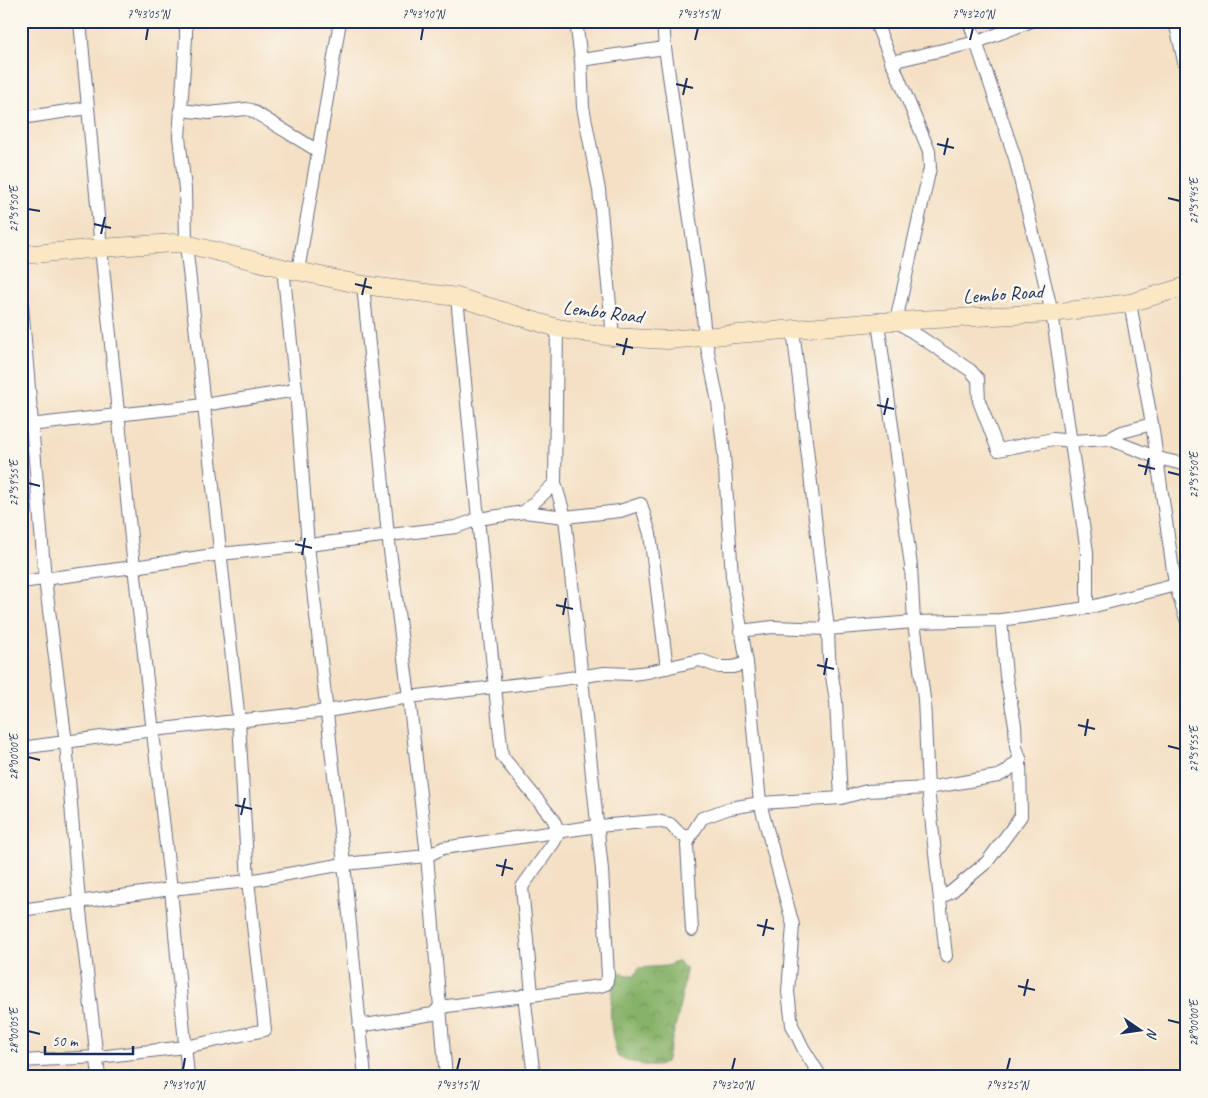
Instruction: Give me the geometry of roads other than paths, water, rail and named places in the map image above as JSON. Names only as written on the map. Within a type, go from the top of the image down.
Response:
[{"type":"street","points":[[80,21],[134,567],[171,889],[188,1077]]},
{"type":"street","points":[[21,1060],[98,1057],[185,1047],[265,1030],[248,880],[239,721],[186,244],[185,195],[179,137],[186,21]]},
{"type":"street","points":[[340,21],[318,151],[290,270],[296,390],[308,545],[344,864],[365,1077]]},
{"type":"street","points":[[576,21],[583,107],[599,190],[613,337]]},
{"type":"street","points":[[664,21],[665,48],[701,296],[704,337],[718,402],[724,454],[732,576],[747,663],[760,803],[793,925],[788,992],[792,1024],[803,1048],[821,1077]]},
{"type":"street","points":[[875,21],[929,151],[930,168],[896,321],[970,370],[978,378],[979,402],[998,450],[1053,439],[1072,441],[1109,439],[1158,458],[1187,465]]},
{"type":"street","points":[[969,21],[1014,158],[1052,313],[1087,552],[1087,608]]},
{"type":"street","points":[[891,62],[977,42],[1032,21]]},
{"type":"street","points":[[1175,21],[1187,76]]},
{"type":"street","points":[[580,60],[665,48]]},
{"type":"street","points":[[21,118],[88,108]]},
{"type":"street","points":[[180,110],[209,113],[251,110],[318,151]]},
{"type":"street","name":"Lembo Road","points":[[21,255],[174,243],[186,244],[290,270],[363,285],[457,297],[558,328],[613,337],[667,340],[878,322],[1052,313],[1130,303],[1187,286]]},
{"type":"street","points":[[363,285],[388,535],[427,856],[446,1077]]},
{"type":"street","points":[[21,293],[27,425],[66,743],[79,902],[99,1077]]},
{"type":"street","points":[[457,297],[502,756],[553,819],[559,832]]},
{"type":"street","points":[[1130,303],[1181,583],[1181,609],[1187,622]]},
{"type":"street","points":[[878,322],[911,566],[914,622],[924,699],[928,788],[946,956]]},
{"type":"street","points":[[359,1026],[433,1014],[440,1008],[606,984],[608,976],[598,826],[566,517],[555,483],[558,328]]},
{"type":"street","points":[[793,329],[828,629],[829,658],[836,701],[842,798]]},
{"type":"street","points":[[27,425],[204,405],[296,390]]},
{"type":"street","points":[[1109,439],[1122,432],[1152,424]]},
{"type":"street","points":[[524,512],[555,483]]},
{"type":"street","points":[[21,582],[220,554],[456,527],[478,519],[524,512],[566,517],[620,511],[641,504],[650,534],[667,668]]},
{"type":"street","points":[[740,631],[773,627],[828,629],[914,622],[1001,620],[1087,608],[1181,583]]},
{"type":"street","points":[[940,898],[951,892],[987,862],[1021,816],[1020,760],[1016,747],[1006,676],[1001,620]]},
{"type":"street","points":[[21,748],[153,730],[327,711],[409,697],[495,686],[605,673],[631,674],[648,672],[700,660],[719,667],[733,667],[747,663]]},
{"type":"street","points":[[692,930],[687,845],[702,818],[730,808],[760,803],[842,798],[867,791],[928,788],[998,776],[1020,760]]},
{"type":"street","points":[[21,910],[248,880],[344,864],[427,856],[443,848],[598,826],[657,822],[670,824],[681,835],[690,837]]},
{"type":"street","points":[[534,1077],[522,887],[559,832]]}]
